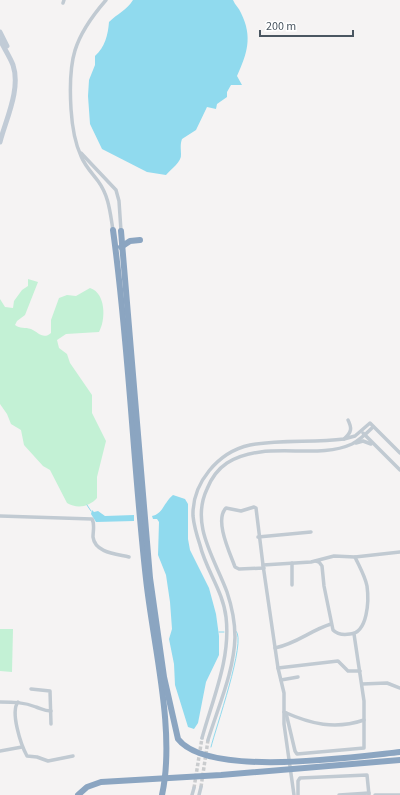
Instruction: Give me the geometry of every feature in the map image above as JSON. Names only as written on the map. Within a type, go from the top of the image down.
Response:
[{"type":"highway","points":[[113,230],[146,579],[160,677],[166,752],[162,795]]},
{"type":"highway","points":[[121,231],[121,247],[150,578],[164,677],[178,739],[184,746],[202,755],[222,759],[265,762],[400,752]]},
{"type":"highway","points":[[121,247],[130,241],[140,240]]},
{"type":"highway","points":[[78,795],[87,787],[101,782],[400,760]]},
{"type":"main road","points":[[0,32],[15,75],[14,92],[0,142]]},
{"type":"main road","points":[[0,40],[11,60]]},
{"type":"street","points":[[106,0],[88,21],[73,54],[70,83],[74,135],[81,158],[107,198],[113,230]]},
{"type":"street","points":[[101,6],[111,0]]},
{"type":"street","points":[[74,135],[83,156],[116,190],[120,201],[121,231]]},
{"type":"street","points":[[344,440],[351,431],[348,420]]},
{"type":"street","points":[[202,738],[224,665],[227,641],[226,616],[220,594],[201,549],[193,516],[197,492],[204,478],[213,466],[236,450],[261,444],[344,440],[351,438],[370,423],[400,453]]},
{"type":"street","points":[[353,443],[373,427]]},
{"type":"street","points":[[360,431],[400,470]]},
{"type":"street","points":[[208,740],[231,666],[235,638],[233,615],[227,592],[208,547],[200,516],[204,495],[209,482],[226,464],[249,453],[332,448],[363,441],[376,446]]},
{"type":"street","points":[[294,795],[284,693],[278,668],[263,566],[258,537],[255,507],[241,511],[229,508],[224,510],[221,521],[222,530],[235,567],[239,569],[263,566],[315,561],[334,556],[355,557],[400,552]]},
{"type":"street","points":[[0,516],[92,519],[94,542],[108,552],[129,557]]},
{"type":"street","points":[[258,537],[311,532]]},
{"type":"street","points":[[197,535],[204,534]]},
{"type":"street","points":[[315,561],[319,562],[322,566],[333,630],[339,634],[354,634],[361,630],[366,619],[367,586],[355,557]]},
{"type":"street","points":[[292,563],[292,585]]},
{"type":"street","points":[[275,648],[294,643],[315,629],[331,624]]},
{"type":"street","points":[[285,713],[297,754],[364,748],[362,684],[354,634]]},
{"type":"street","points":[[278,668],[338,661],[348,671],[360,671]]},
{"type":"street","points":[[281,680],[298,677]]},
{"type":"street","points":[[362,684],[387,683],[400,688]]},
{"type":"street","points":[[31,689],[50,691],[51,724]]},
{"type":"street","points":[[0,702],[18,702],[37,707],[43,711],[51,711]]},
{"type":"street","points":[[18,702],[14,707],[15,721],[21,735],[22,747],[27,758],[37,757],[48,761],[73,756]]},
{"type":"street","points":[[285,713],[297,716],[304,722],[324,725],[364,720]]},
{"type":"street","points":[[0,751],[22,747]]},
{"type":"street","points":[[298,795],[298,781],[300,778],[368,774],[369,794],[339,795]]},
{"type":"street","points":[[199,795],[201,787]]},
{"type":"street","points":[[192,795],[194,788]]},
{"type":"street","points":[[375,795],[400,794]]},
{"type":"green space","points":[[28,279],[38,282],[25,315],[17,321],[15,325],[31,329],[43,336],[51,333],[51,320],[59,298],[67,295],[76,296],[90,288],[99,295],[102,301],[103,321],[99,332],[66,334],[57,340],[59,348],[67,354],[70,363],[92,395],[92,413],[106,441],[97,477],[97,498],[87,505],[75,506],[67,503],[50,470],[43,466],[24,445],[21,430],[11,424],[7,414],[0,404],[0,299],[5,307],[13,308],[14,301],[22,290],[28,286]]},
{"type":"green space","points":[[0,629],[13,629],[12,672],[0,671]]},
{"type":"water","points":[[133,0],[233,0],[241,13],[247,30],[248,38],[246,53],[237,76],[242,85],[231,85],[227,92],[227,97],[217,104],[216,109],[207,107],[196,130],[182,139],[180,160],[166,175],[147,172],[102,149],[90,124],[88,96],[89,80],[95,65],[95,56],[101,49],[105,40],[109,22],[128,7]]},
{"type":"water","points":[[173,495],[185,499],[188,504],[188,539],[190,550],[209,588],[216,614],[219,636],[219,655],[206,682],[198,723],[194,729],[188,727],[175,685],[174,664],[169,639],[172,629],[170,602],[166,575],[158,555],[159,522],[157,519],[153,519],[152,516],[159,513]]},
{"type":"water","points":[[92,510],[94,512],[98,511],[105,516],[134,515],[134,521],[96,522],[91,514]]},
{"type":"waterway","points":[[87,505],[91,511]]},
{"type":"waterway","points":[[211,747],[234,667],[238,638],[236,631]]},
{"type":"waterway","points":[[219,632],[224,632]]},
{"type":"tunnel","points":[[194,788],[202,738]]},
{"type":"tunnel","points":[[201,787],[208,740]]}]
